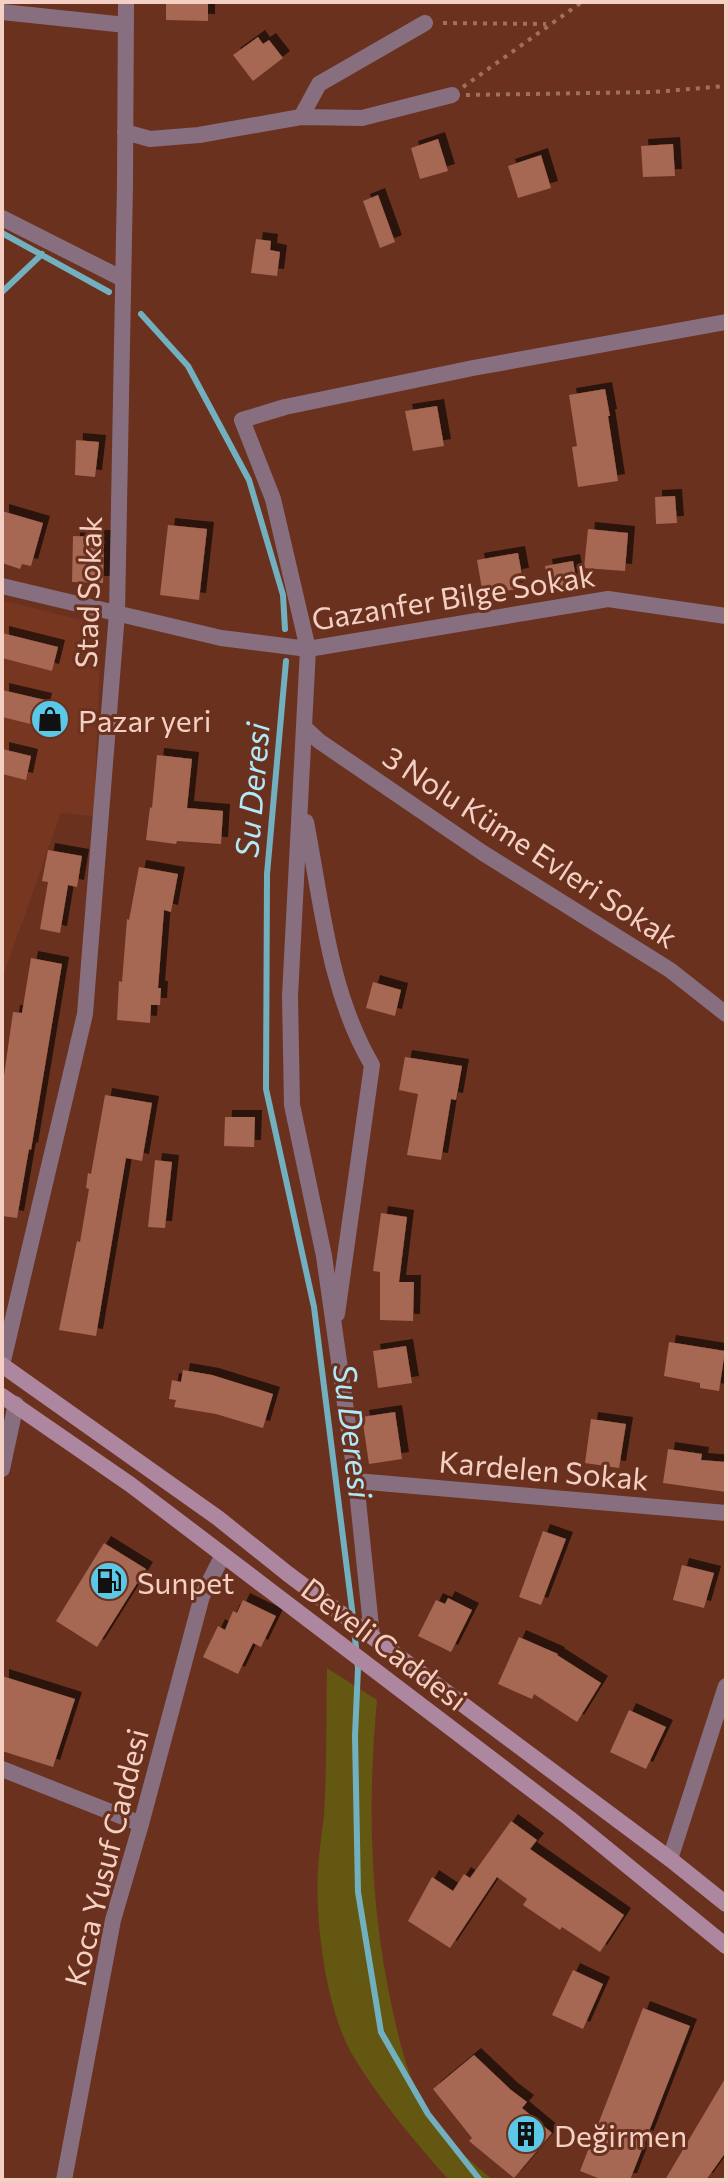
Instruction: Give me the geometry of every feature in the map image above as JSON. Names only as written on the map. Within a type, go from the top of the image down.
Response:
[{"type":"main road","name":"Develi Caddesi","points":[[2,1365],[218,1518],[726,1904]]},
{"type":"main road","name":"Develi Caddesi","points":[[9,1400],[131,1485],[331,1636],[569,1818],[726,1946]]},
{"type":"street","name":"Stad Sokak","points":[[2,1365],[85,1014],[117,613],[126,2]]},
{"type":"street","points":[[2,12],[126,25]]},
{"type":"street","points":[[301,117],[319,84],[425,23]]},
{"type":"street","points":[[125,132],[150,139],[199,135],[301,117],[362,118],[452,95]]},
{"type":"street","points":[[2,218],[123,279]]},
{"type":"street","points":[[367,1632],[356,1481],[335,1331],[324,1256],[292,1105],[290,996],[308,649],[273,499],[242,420],[285,407],[473,368],[726,322]]},
{"type":"street","name":"Gazanfer Bilge Sokak","points":[[2,586],[221,638],[308,649],[608,599],[726,616]]},
{"type":"street","name":"3 Nolu Küme Evleri Sokak","points":[[304,727],[319,741],[483,853],[670,970],[726,1014]]},
{"type":"street","points":[[301,795],[338,988],[372,1065],[335,1331]]},
{"type":"street","points":[[2,1468],[9,1400]]},
{"type":"street","name":"Kardelen Sokak","points":[[356,1481],[726,1513]]},
{"type":"street","name":"Koca Yusuf Caddesi","points":[[64,2180],[113,1920],[202,1596],[223,1555]]},
{"type":"street","points":[[670,1859],[726,1686]]},
{"type":"street","points":[[2,1769],[141,1824]]},
{"type":"path","points":[[452,95],[582,2]]},
{"type":"path","points":[[425,23],[548,24]]},
{"type":"path","points":[[452,95],[654,92],[726,86]]},
{"type":"shaded area","name":"Pazar yeri","points":[[2,600],[101,625],[94,816],[61,813],[2,979]]},
{"type":"shaded area","points":[[327,1668],[377,1700],[372,1780],[375,1898],[386,1977],[407,2067],[422,2103],[436,2124],[458,2150],[493,2180],[449,2180],[373,2087],[352,2054],[335,2013],[324,1965],[318,1915],[318,1863],[325,1797]]},
{"type":"building","points":[[166,2],[208,2],[208,21],[166,20]]},
{"type":"building","points":[[258,37],[263,44],[269,40],[283,58],[253,81],[233,55]]},
{"type":"building","points":[[438,139],[448,171],[420,179],[411,148]]},
{"type":"building","points":[[673,144],[675,176],[643,177],[641,146]]},
{"type":"building","points":[[541,155],[551,188],[518,198],[508,166]]},
{"type":"building","points":[[378,195],[395,242],[380,248],[363,201]]},
{"type":"building","points":[[256,239],[271,241],[270,250],[280,252],[277,276],[251,273]]},
{"type":"building","points":[[605,389],[618,481],[578,487],[572,447],[577,446],[569,395]]},
{"type":"building","points":[[437,406],[444,446],[413,451],[405,411]]},
{"type":"building","points":[[76,440],[99,442],[95,477],[75,475]]},
{"type":"building","points":[[675,496],[677,523],[656,524],[655,497]]},
{"type":"building","points":[[2,511],[43,523],[31,566],[22,564],[20,569],[2,563]]},
{"type":"building","points":[[168,525],[207,529],[199,600],[160,595]]},
{"type":"building","points":[[588,529],[628,533],[625,571],[584,568]]},
{"type":"building","points":[[73,536],[104,537],[103,583],[72,582]]},
{"type":"building","points":[[518,553],[522,575],[515,576],[517,589],[483,595],[477,560]]},
{"type":"building","points":[[573,561],[578,588],[549,593],[545,566]]},
{"type":"building","points":[[2,633],[58,647],[52,671],[2,658]]},
{"type":"building","points":[[2,690],[45,700],[39,726],[2,717]]},
{"type":"building","points":[[2,749],[31,756],[26,780],[2,774]]},
{"type":"building","points":[[157,755],[192,759],[187,808],[223,811],[221,844],[146,840]]},
{"type":"building","points":[[48,850],[82,856],[77,887],[68,885],[60,933],[40,929],[48,882],[42,881]]},
{"type":"building","points":[[139,867],[178,874],[171,912],[164,910],[158,988],[161,988],[160,1005],[151,1005],[150,1023],[117,1020],[127,919]]},
{"type":"building","points":[[31,958],[62,964],[17,1218],[2,1216],[2,1090],[13,1012],[22,1013]]},
{"type":"building","points":[[373,982],[401,990],[395,1016],[366,1008]]},
{"type":"building","points":[[405,1057],[462,1066],[456,1100],[451,1099],[441,1160],[407,1155],[418,1094],[399,1090]]},
{"type":"building","points":[[105,1095],[152,1103],[142,1161],[126,1158],[96,1336],[59,1330],[77,1241],[80,1242],[89,1189],[86,1188],[88,1173],[91,1174]]},
{"type":"building","points":[[225,1117],[255,1117],[254,1147],[224,1146]]},
{"type":"building","points":[[155,1160],[172,1162],[165,1228],[148,1227]]},
{"type":"building","points":[[381,1213],[407,1217],[399,1282],[414,1282],[413,1321],[380,1320],[380,1272],[373,1271]]},
{"type":"building","points":[[669,1342],[725,1351],[719,1391],[700,1388],[700,1383],[664,1376]]},
{"type":"building","points":[[406,1346],[412,1383],[378,1388],[373,1351]]},
{"type":"building","points":[[183,1370],[212,1375],[273,1394],[263,1428],[216,1414],[174,1407],[176,1400],[169,1399],[172,1380],[181,1382]]},
{"type":"building","points":[[395,1412],[402,1459],[369,1464],[362,1417]]},
{"type":"building","points":[[591,1419],[626,1424],[619,1468],[585,1463]]},
{"type":"building","points":[[668,1449],[702,1454],[701,1460],[726,1462],[726,1492],[663,1483]]},
{"type":"building","points":[[543,1531],[566,1539],[541,1605],[519,1597]]},
{"type":"building","points":[[104,1543],[146,1569],[97,1647],[56,1621]]},
{"type":"building","points":[[682,1565],[714,1573],[704,1608],[673,1600]]},
{"type":"building","points":[[448,1598],[472,1610],[451,1652],[418,1636],[436,1600],[445,1604]]},
{"type":"building","points":[[243,1600],[276,1616],[261,1647],[253,1643],[238,1674],[203,1657],[218,1626],[225,1630],[233,1611],[237,1613]]},
{"type":"building","points":[[519,1637],[558,1654],[601,1683],[577,1722],[534,1694],[532,1699],[498,1684]]},
{"type":"building","points":[[2,1676],[75,1699],[53,1767],[2,1751]]},
{"type":"building","points":[[629,1710],[666,1727],[646,1769],[610,1752]]},
{"type":"building","points":[[511,1821],[537,1840],[530,1849],[624,1915],[600,1952],[523,1905],[527,1899],[497,1877],[450,1948],[408,1921],[432,1877],[453,1891],[464,1874],[470,1878]]},
{"type":"building","points":[[573,1970],[603,1984],[583,2029],[552,2015]]},
{"type":"building","points":[[643,2008],[690,2026],[630,2180],[603,2180],[580,2171]]},
{"type":"building","points":[[474,2055],[527,2102],[522,2108],[552,2133],[514,2178],[469,2141],[472,2138],[433,2089]]},
{"type":"building","points":[[726,2077],[726,2152],[706,2180],[665,2180]]},
{"type":"waterway","name":"Su Deresi","points":[[2,233],[109,292]]},
{"type":"waterway","points":[[2,292],[42,254]]},
{"type":"waterway","name":"Su Deresi","points":[[141,314],[188,366],[249,480],[283,595],[285,629]]},
{"type":"waterway","name":"Su Deresi","points":[[286,661],[267,874],[266,1089],[314,1307],[353,1617]]},
{"type":"waterway","name":"Su Deresi","points":[[354,1628],[358,1668],[355,1736],[358,1892],[381,2032],[428,2114],[480,2180]]},
{"type":"place","name":"Pazar yeri","points":[[50,719]]},
{"type":"place","name":"Sunpet","points":[[109,1581]]},
{"type":"place","name":"Değirmen","points":[[526,2134]]}]
